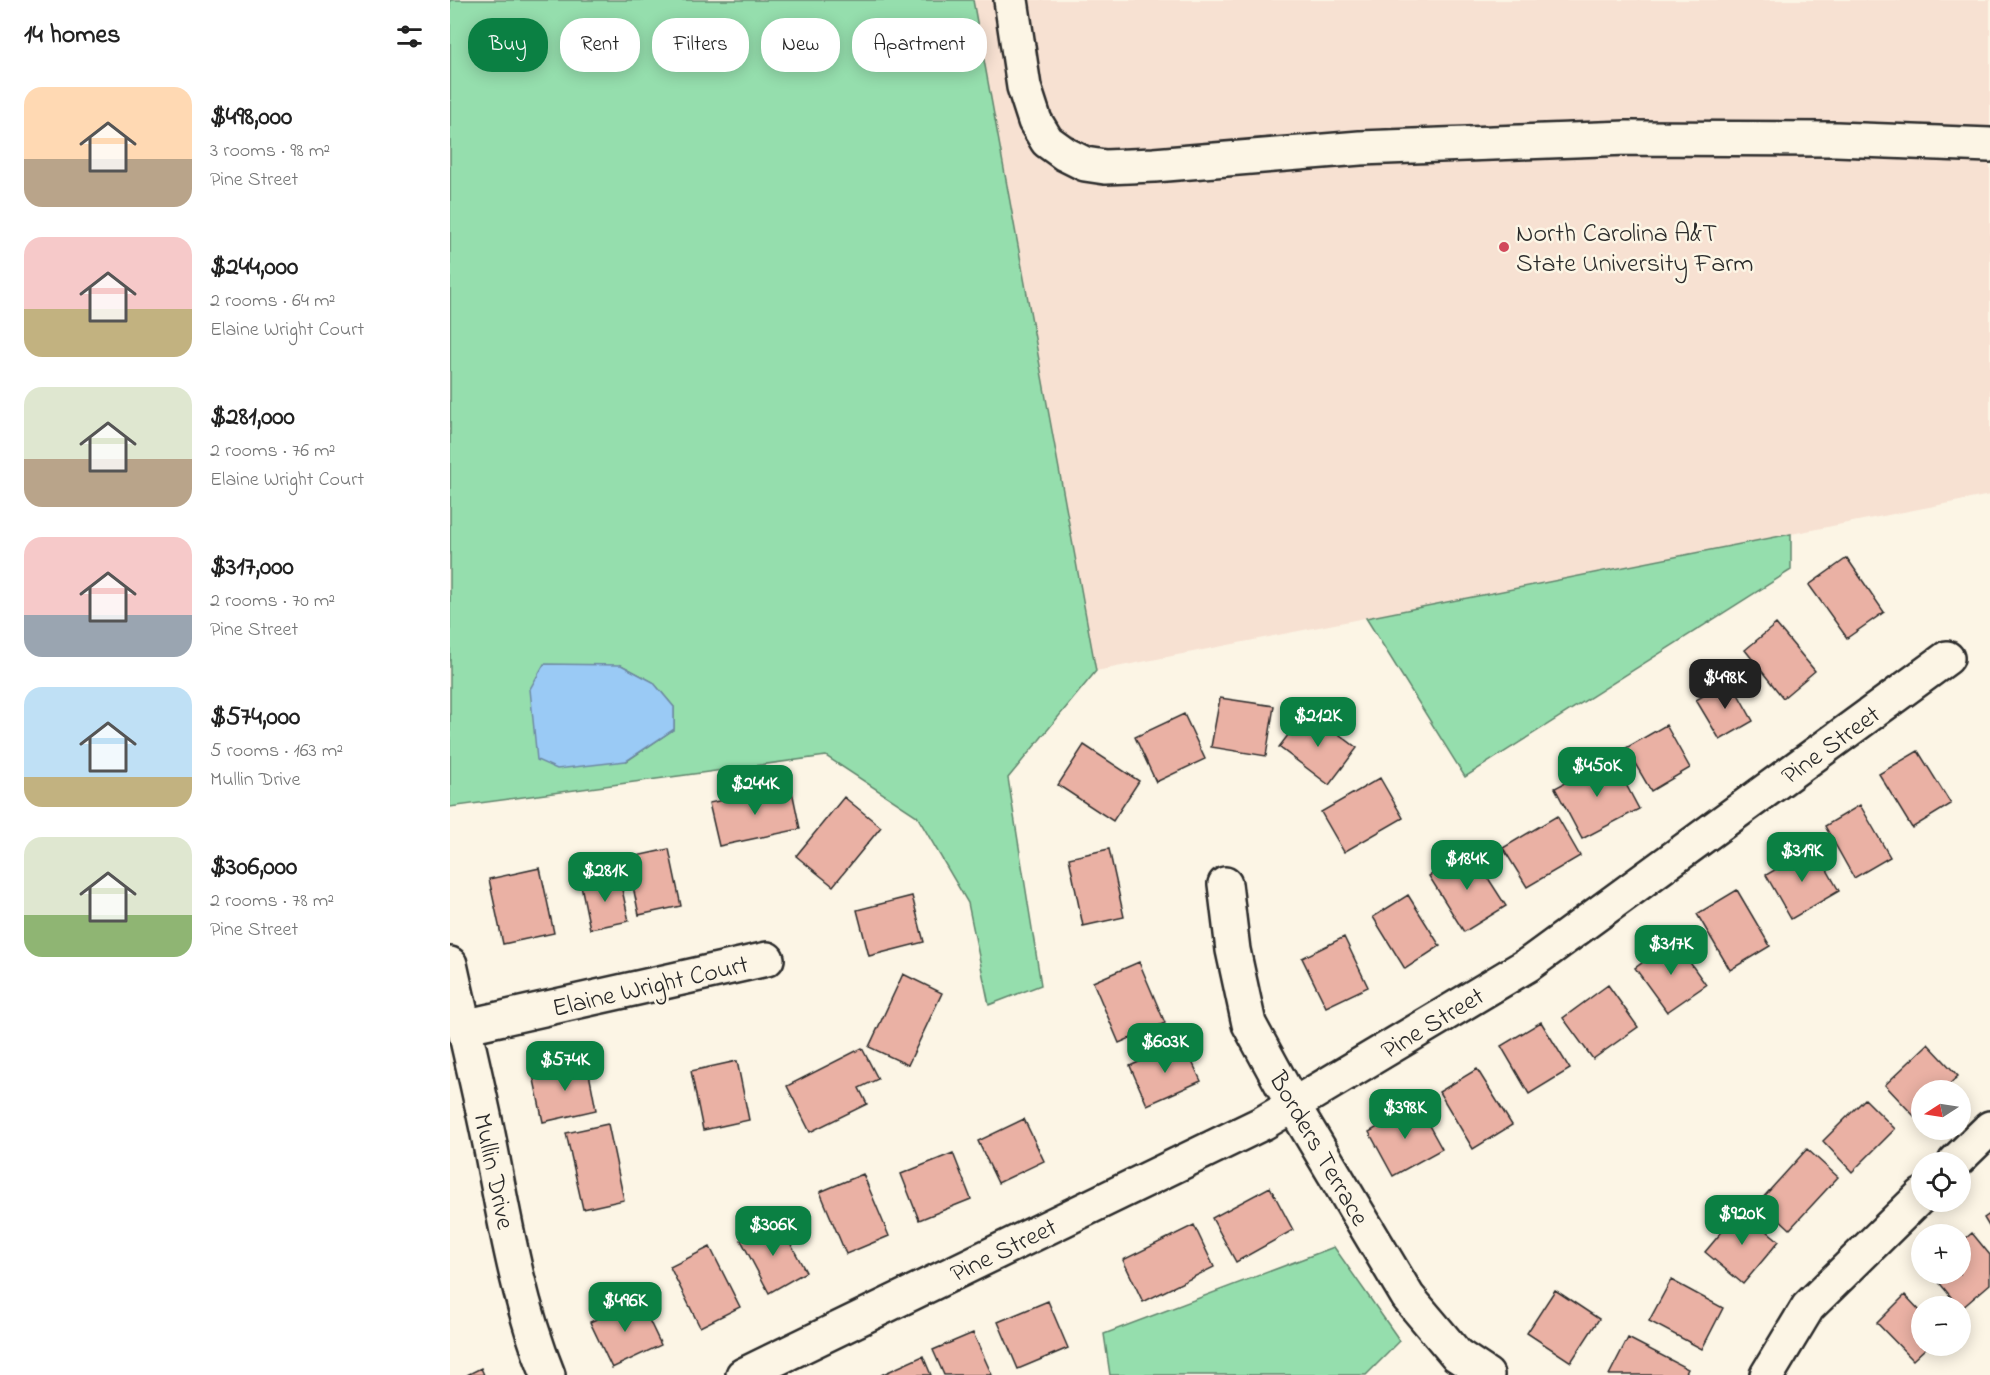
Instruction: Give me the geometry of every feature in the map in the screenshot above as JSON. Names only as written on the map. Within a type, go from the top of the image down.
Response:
[{"type":"street","points":[[1011,0],[1024,87],[1035,121],[1047,141],[1084,164],[1105,167],[1154,165],[1360,148],[1627,138],[1836,139],[1990,145]]},
{"type":"street","name":"Pine Street","points":[[743,1375],[1263,1123],[1529,964],[1947,658]]},
{"type":"street","name":"Borders Terrace","points":[[1225,884],[1233,950],[1249,1024],[1293,1104],[1408,1296],[1457,1355],[1488,1375]]},
{"type":"street","name":"Elaine Wright Court","points":[[463,1027],[767,959]]},
{"type":"street","name":"Mullin Drive","points":[[450,964],[511,1251],[533,1339],[548,1375]]},
{"type":"street","points":[[1965,1152],[1990,1128]]},
{"type":"street","points":[[1767,1375],[1808,1307],[1911,1206]]},
{"type":"shaded area","name":"North Carolina A&T State University Farm","points":[[973,0],[1990,0],[1990,495],[1096,671],[986,72],[987,18],[976,18]]},
{"type":"green space","points":[[450,0],[973,0],[976,18],[852,18],[852,72],[986,72],[1096,671],[1008,778],[1041,985],[989,1005],[968,903],[917,816],[826,756],[450,807]],"holes":[[[621,665],[653,682],[674,707],[674,729],[627,761]]]},
{"type":"green space","points":[[1791,534],[1791,570],[1465,777],[1366,618]]},
{"type":"green space","points":[[1334,1247],[1400,1341],[1366,1375],[1110,1375],[1104,1334]]},
{"type":"water","points":[[544,664],[621,665],[653,682],[674,707],[674,729],[626,761],[557,769],[537,760],[530,689]]},
{"type":"building","points":[[1847,558],[1884,612],[1847,638],[1809,585]]},
{"type":"building","points":[[1776,624],[1815,671],[1783,698],[1745,650]]},
{"type":"building","points":[[1730,680],[1753,721],[1720,740],[1696,700]]},
{"type":"building","points":[[1220,698],[1274,706],[1266,756],[1211,747]]},
{"type":"building","points":[[1307,710],[1357,748],[1329,785],[1279,747]]},
{"type":"building","points":[[1184,714],[1205,759],[1156,782],[1135,737]]},
{"type":"building","points":[[1666,725],[1690,768],[1651,791],[1626,748]]},
{"type":"building","points":[[1084,745],[1139,781],[1113,821],[1058,785]]},
{"type":"building","points":[[1918,751],[1951,804],[1912,828],[1879,774]]},
{"type":"building","points":[[1612,758],[1639,809],[1582,839],[1555,788]]},
{"type":"building","points":[[1380,778],[1403,818],[1344,852],[1321,812]]},
{"type":"building","points":[[791,786],[800,829],[719,846],[709,803]]},
{"type":"building","points":[[844,797],[881,827],[833,886],[796,856]]},
{"type":"building","points":[[1860,805],[1890,857],[1854,878],[1825,826]]},
{"type":"building","points":[[1557,816],[1580,856],[1527,887],[1503,848]]},
{"type":"building","points":[[1814,847],[1839,891],[1791,919],[1766,875]]},
{"type":"building","points":[[669,849],[681,906],[639,915],[627,858]]},
{"type":"building","points":[[1109,849],[1124,917],[1083,926],[1069,858]]},
{"type":"building","points":[[1470,850],[1506,906],[1464,932],[1429,876]]},
{"type":"building","points":[[540,868],[554,933],[503,944],[489,879]]},
{"type":"building","points":[[619,876],[629,921],[590,929],[581,885]]},
{"type":"building","points":[[1737,890],[1770,946],[1730,970],[1697,914]]},
{"type":"building","points":[[1408,895],[1440,946],[1405,969],[1373,917]]},
{"type":"building","points":[[912,896],[924,942],[869,956],[857,910]]},
{"type":"building","points":[[1344,937],[1368,987],[1326,1007],[1302,958]]},
{"type":"building","points":[[1674,940],[1706,985],[1667,1012],[1635,968]]},
{"type":"building","points":[[1139,962],[1165,1023],[1119,1043],[1093,982]]},
{"type":"building","points":[[903,974],[942,993],[908,1065],[869,1047]]},
{"type":"building","points":[[1608,985],[1638,1027],[1593,1059],[1563,1018]]},
{"type":"building","points":[[1541,1022],[1570,1069],[1529,1094],[1501,1046]]},
{"type":"building","points":[[1183,1042],[1201,1081],[1147,1105],[1130,1066]]},
{"type":"building","points":[[1928,1044],[1958,1076],[1954,1080],[1911,1080],[1911,1113],[1885,1085]]},
{"type":"building","points":[[862,1048],[878,1079],[859,1088],[867,1104],[810,1132],[787,1086]]},
{"type":"building","points":[[737,1061],[749,1120],[703,1130],[691,1071]]},
{"type":"building","points":[[587,1063],[596,1110],[543,1122],[533,1075]]},
{"type":"building","points":[[1477,1069],[1512,1125],[1473,1149],[1439,1092]]},
{"type":"building","points":[[1865,1099],[1895,1129],[1852,1172],[1823,1141]]},
{"type":"building","points":[[1417,1104],[1442,1149],[1393,1176],[1369,1132]]},
{"type":"building","points":[[1024,1119],[1044,1161],[998,1183],[978,1141]]},
{"type":"building","points":[[608,1124],[624,1200],[583,1209],[566,1133]]},
{"type":"building","points":[[1807,1149],[1838,1177],[1790,1229],[1760,1201]]},
{"type":"building","points":[[953,1153],[971,1199],[919,1220],[901,1174]]},
{"type":"building","points":[[863,1174],[889,1236],[846,1254],[820,1192]]},
{"type":"building","points":[[1270,1187],[1293,1230],[1236,1262],[1212,1218]]},
{"type":"building","points":[[1741,1209],[1779,1241],[1743,1284],[1705,1252]]},
{"type":"building","points":[[1990,1214],[1990,1228],[1984,1218]]},
{"type":"building","points":[[778,1221],[806,1272],[769,1293],[741,1240]]},
{"type":"building","points":[[1194,1225],[1214,1267],[1143,1302],[1123,1260]]},
{"type":"building","points":[[1971,1234],[1990,1255],[1990,1284],[1971,1300],[1971,1296],[1950,1296],[1940,1284],[1971,1284]]},
{"type":"building","points":[[710,1247],[740,1307],[700,1327],[670,1267]]},
{"type":"building","points":[[1671,1280],[1723,1308],[1702,1349],[1649,1321]]},
{"type":"building","points":[[1555,1290],[1599,1319],[1571,1362],[1527,1333]]},
{"type":"building","points":[[1905,1295],[1911,1301],[1911,1356],[1917,1356],[1913,1360],[1877,1323]]},
{"type":"building","points":[[639,1299],[661,1345],[612,1368],[590,1322]]},
{"type":"building","points":[[1048,1301],[1068,1348],[1018,1369],[998,1322]]},
{"type":"building","points":[[973,1333],[992,1375],[944,1375],[933,1350]]},
{"type":"building","points":[[1628,1338],[1688,1369],[1685,1375],[1609,1375]]},
{"type":"building","points":[[923,1356],[931,1375],[881,1375]]},
{"type":"building","points":[[481,1368],[484,1375],[467,1375]]},
{"type":"place","name":"North Carolina A&T State University Farm","points":[[1504,247]]}]
